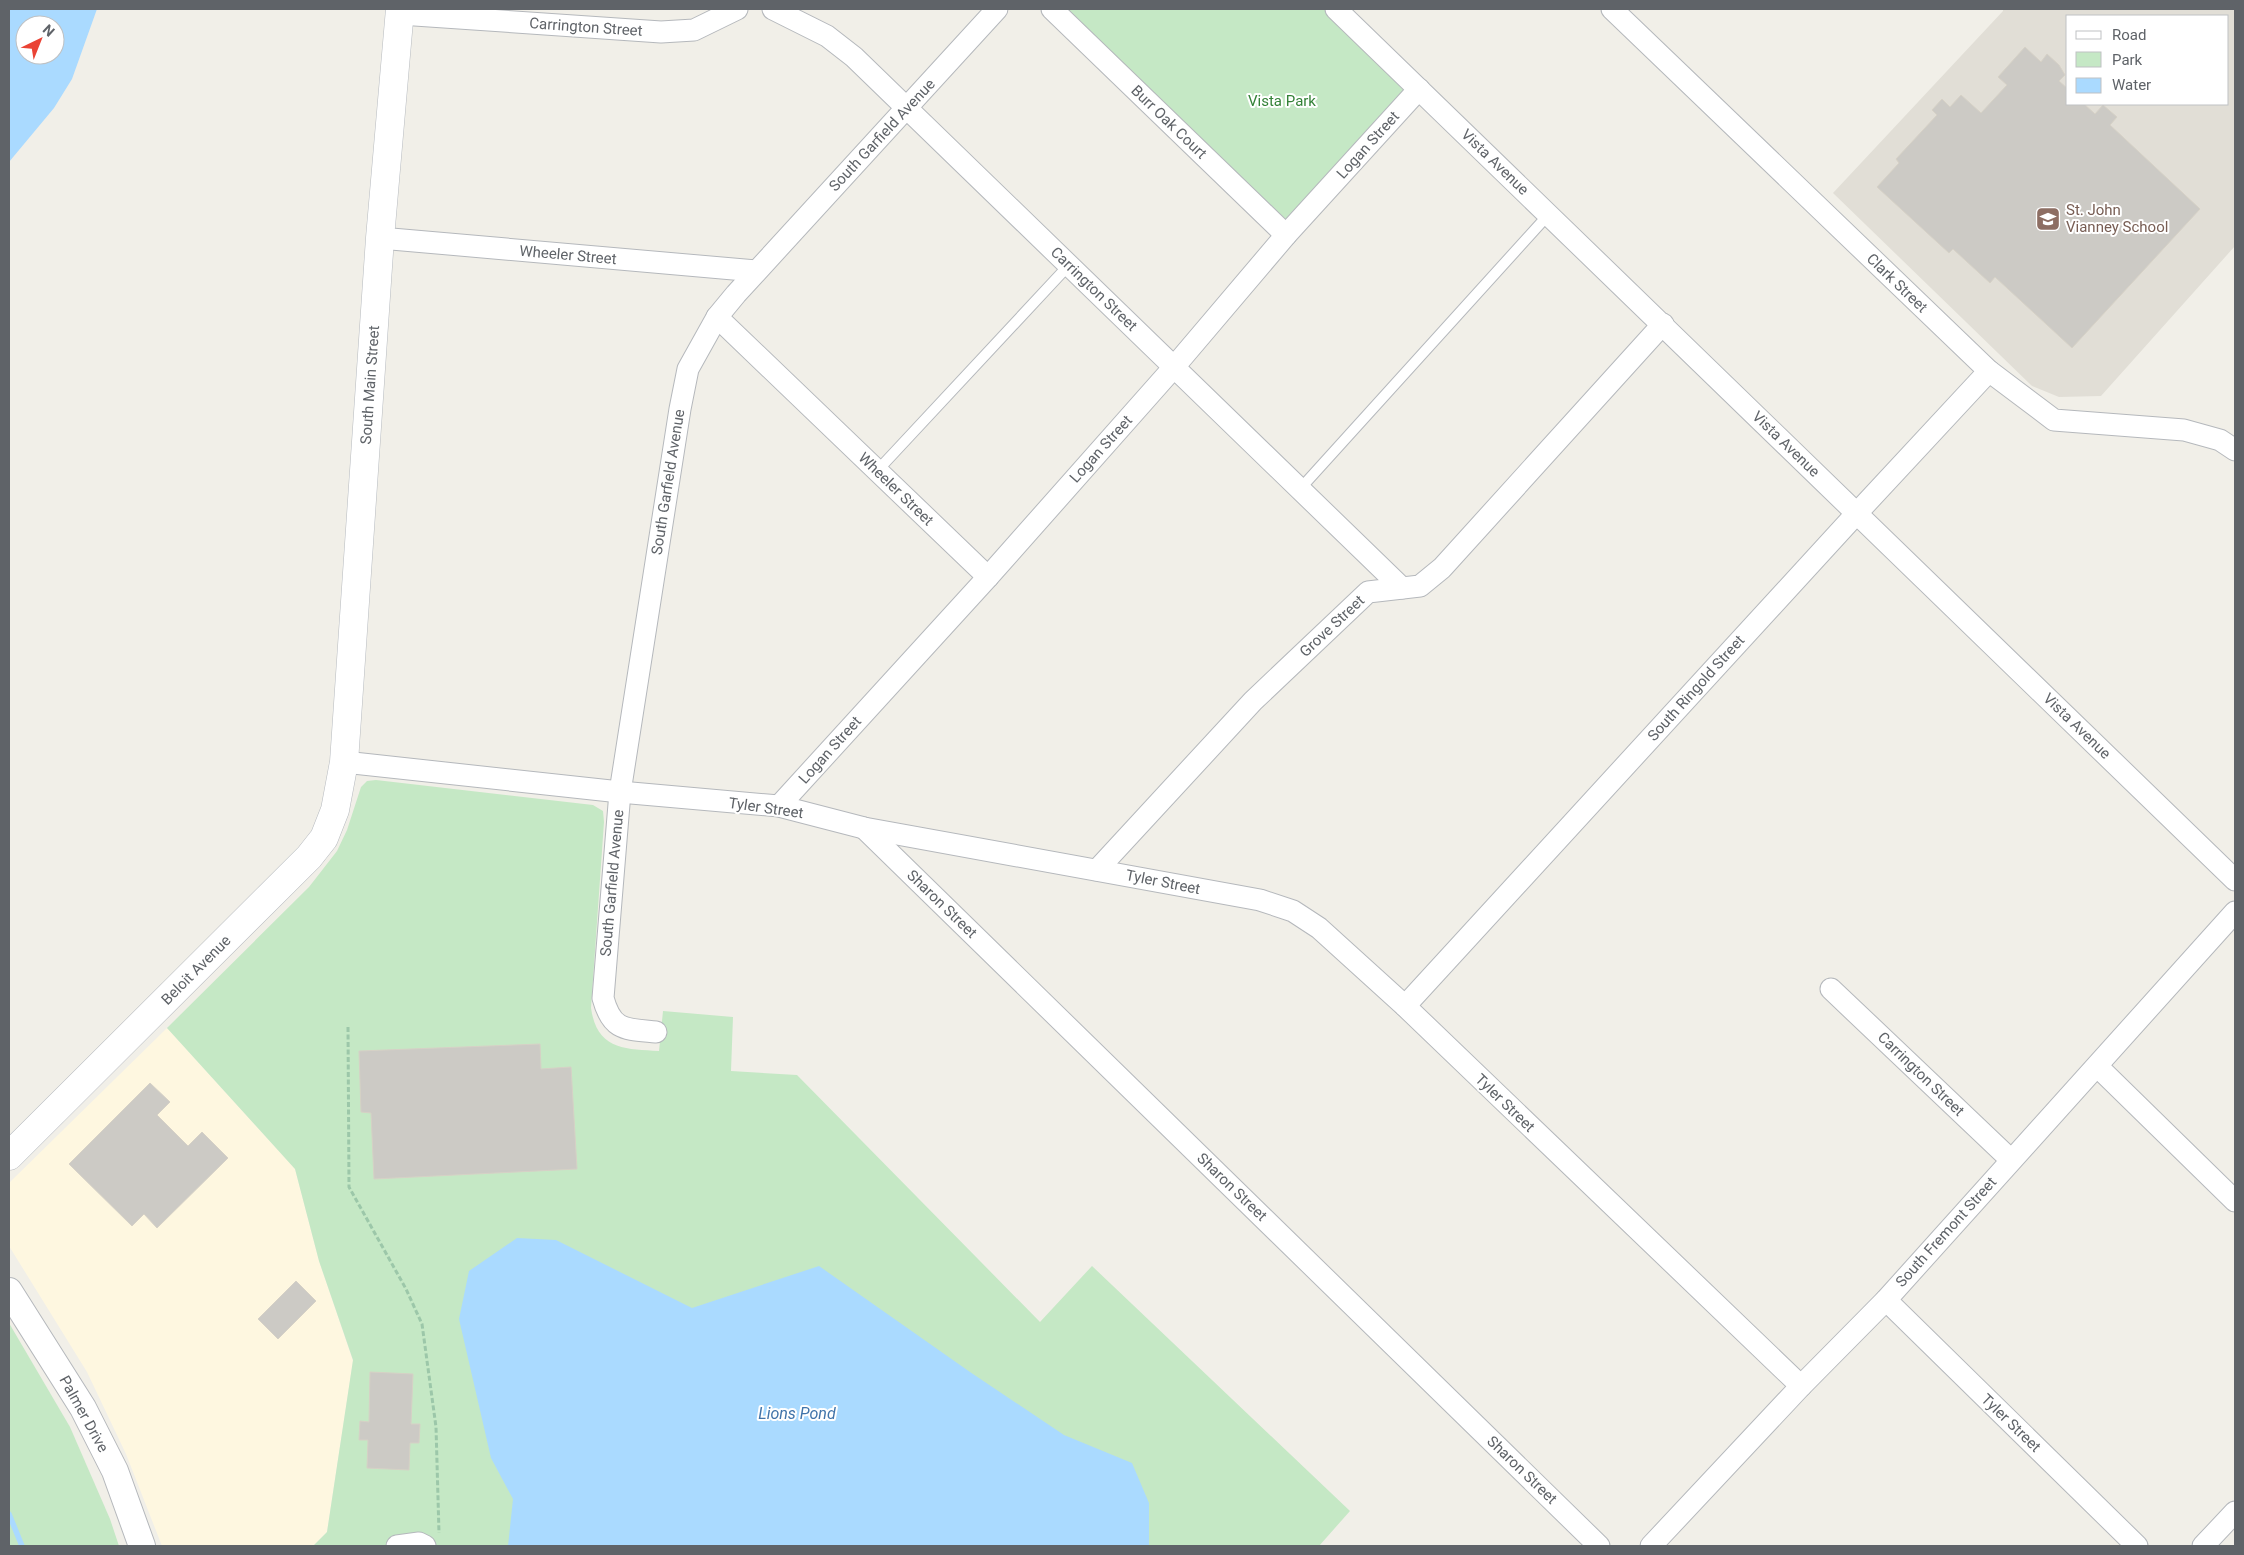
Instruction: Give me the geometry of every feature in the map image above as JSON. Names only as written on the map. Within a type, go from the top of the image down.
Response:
[{"type":"main road","name":"South Main Street","points":[[344,762],[380,238],[400,12]]},
{"type":"main road","name":"Beloit Avenue","points":[[9,1156],[309,857],[324,838],[335,810],[344,762]]},
{"type":"street","name":"Carrington Street","points":[[400,12],[662,32],[694,30],[737,9]]},
{"type":"street","name":"Carrington Street","points":[[772,9],[827,36],[854,57],[1402,588]]},
{"type":"street","name":"South Garfield Avenue","points":[[656,1032],[633,1030],[616,1025],[607,1015],[603,998],[620,792],[681,401],[688,369],[717,317],[756,271],[997,9]]},
{"type":"street","name":"Burr Oak Court","points":[[1052,9],[1286,235]]},
{"type":"street","name":"Vista Avenue","points":[[1336,9],[1550,214],[2235,880]]},
{"type":"street","name":"Clark Street","points":[[1625,13],[1989,371],[2054,420],[2184,430],[2220,440],[2235,450]]},
{"type":"street","name":"Logan Street","points":[[779,806],[988,577],[1174,367],[1286,235],[1419,89]]},
{"type":"street","name":"Wheeler Street","points":[[380,238],[756,271]]},
{"type":"street","name":"Wheeler Street","points":[[717,317],[988,577]]},
{"type":"street","name":"Grove Street","points":[[1097,870],[1253,701],[1368,592],[1420,586],[1442,568],[1663,324]]},
{"type":"street","name":"South Ringold Street","points":[[1404,1006],[1856,513],[1989,371]]},
{"type":"street","name":"Tyler Street","points":[[344,762],[620,792],[779,806],[864,828],[1260,900],[1293,910],[1319,928],[1404,1006],[1801,1386]]},
{"type":"street","name":"Sharon Street","points":[[864,828],[1599,1546]]},
{"type":"street","name":"South Fremont Street","points":[[1651,1546],[1801,1386],[1886,1300],[2011,1160],[2098,1067],[2235,912]]},
{"type":"street","name":"Carrington Street","points":[[1831,989],[2011,1160]]},
{"type":"street","points":[[2098,1067],[2235,1201]]},
{"type":"street","name":"Palmer Drive","points":[[9,1291],[84,1408],[114,1471],[142,1546]]},
{"type":"street","name":"Tyler Street","points":[[1886,1300],[2137,1546]]},
{"type":"street","points":[[2203,1546],[2235,1512]]},
{"type":"street","points":[[397,1546],[432,1542]]},
{"type":"lane","points":[[1300,489],[1550,214]]},
{"type":"lane","points":[[877,471],[1069,265]]},
{"type":"path","points":[[348,1027],[349,1187],[406,1289],[422,1324],[436,1427],[440,1522],[432,1542]]},
{"type":"shaded area","name":"St. John Vianney School","points":[[2003,9],[2235,9],[2235,246],[2101,396],[2059,397],[2032,386],[1833,193]]},
{"type":"shaded area","points":[[167,1028],[295,1169],[319,1261],[353,1361],[327,1532],[313,1546],[162,1546],[126,1454],[87,1372],[9,1246],[9,1183]]},
{"type":"green space","name":"Vista Park","points":[[1052,9],[1336,9],[1419,89],[1286,235]]},
{"type":"green space","points":[[376,780],[593,805],[603,811],[604,822],[591,1008],[594,1022],[606,1040],[624,1048],[659,1051],[663,1011],[733,1017],[731,1071],[797,1075],[1040,1322],[1092,1266],[1350,1511],[1319,1546],[313,1546],[327,1532],[353,1360],[319,1261],[295,1169],[167,1028],[309,887],[337,851],[347,830],[361,787],[367,781]]},
{"type":"green space","points":[[9,1323],[70,1427],[110,1519],[119,1546],[9,1546]]},
{"type":"water","points":[[9,9],[97,9],[72,79],[54,108],[9,162]]},
{"type":"water","name":"Lions Pond","points":[[517,1238],[556,1240],[692,1308],[819,1266],[970,1372],[1064,1435],[1132,1463],[1149,1503],[1149,1546],[508,1546],[513,1499],[491,1458],[459,1319],[469,1271]]},
{"type":"building","points":[[2025,47],[2041,62],[2047,54],[2059,65],[2065,75],[2059,81],[2066,87],[2066,105],[2085,105],[2095,114],[2103,105],[2117,117],[2110,125],[2200,209],[2072,348],[1995,277],[1990,283],[1953,249],[1949,253],[1877,187],[1899,163],[1896,159],[1937,115],[1932,110],[1942,99],[1950,107],[1961,95],[1981,113],[2007,85],[1998,77]]},
{"type":"building","points":[[540,1044],[541,1069],[571,1067],[577,1169],[374,1179],[371,1113],[361,1112],[359,1051]]},
{"type":"building","points":[[150,1083],[170,1102],[157,1115],[188,1146],[202,1132],[228,1158],[157,1228],[144,1214],[132,1226],[69,1164]]},
{"type":"building","points":[[296,1281],[316,1301],[278,1339],[258,1319]]},
{"type":"building","points":[[370,1372],[413,1374],[411,1424],[420,1424],[419,1443],[410,1443],[409,1470],[367,1468],[368,1440],[359,1440],[360,1421],[369,1422]]},
{"type":"waterway","points":[[9,1514],[22,1546]]},
{"type":"place","name":"St. John Vianney School","points":[[2048,219]]}]
